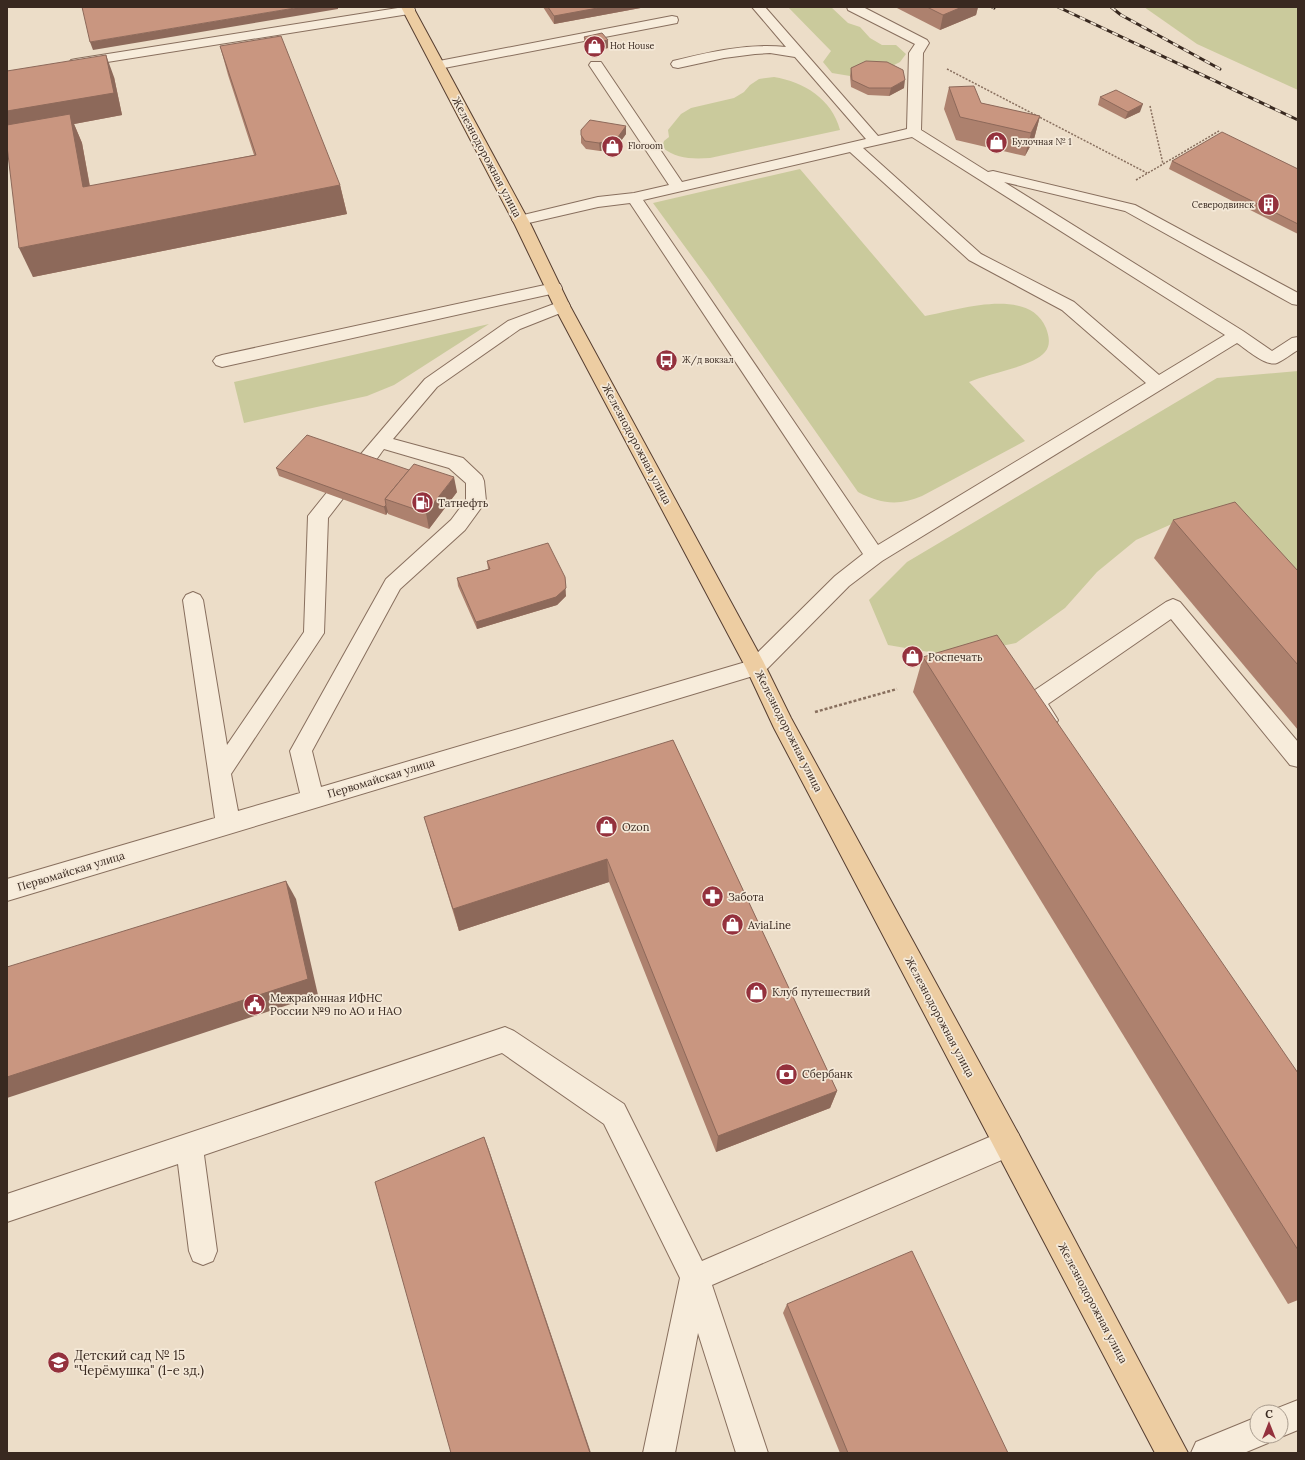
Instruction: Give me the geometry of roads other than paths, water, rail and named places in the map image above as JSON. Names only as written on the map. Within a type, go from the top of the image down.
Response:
[{"type":"main road","name":"Железнодорожная улица","points":[[408,8],[520,220],[562,306],[756,666],[786,729],[1172,1453]]},
{"type":"street","points":[[758,7],[875,141]]},
{"type":"street","points":[[854,7],[922,43],[916,53],[914,132]]},
{"type":"street","points":[[62,66],[408,8]]},
{"type":"street","points":[[439,65],[672,20]]},
{"type":"street","points":[[678,64],[742,51],[790,51],[801,55]]},
{"type":"street","points":[[596,64],[678,188]]},
{"type":"street","points":[[520,220],[598,202],[634,198],[914,132],[1272,358],[1298,342]]},
{"type":"street","points":[[852,146],[975,257],[1068,306],[1157,383]]},
{"type":"street","points":[[975,171],[1130,208],[1298,300]]},
{"type":"street","points":[[634,198],[875,556]]},
{"type":"street","points":[[222,361],[554,288]]},
{"type":"street","points":[[364,461],[431,383],[514,325],[562,306]]},
{"type":"street","points":[[756,666],[842,581],[875,556],[1237,335]]},
{"type":"street","points":[[314,798],[301,751],[393,584],[458,525],[476,501],[475,481],[456,464],[381,442]]},
{"type":"street","points":[[220,774],[314,633],[318,516],[335,496]]},
{"type":"street","points":[[192,600],[228,824]]},
{"type":"street","points":[[1056,735],[1034,702],[1173,607],[1298,758]]},
{"type":"street","name":"Первомайская улица","points":[[7,890],[756,666]]},
{"type":"street","points":[[7,1208],[505,1040],[614,1114],[695,1278],[752,1453]]},
{"type":"street","points":[[695,1278],[1008,1143]]},
{"type":"street","points":[[189,1146],[203,1251]]},
{"type":"street","points":[[659,1453],[695,1278]]},
{"type":"street","points":[[1207,1453],[1249,1435]]},
{"type":"railway","points":[[1058,7],[1298,120]]},
{"type":"railway","points":[[1111,7],[1121,15],[1220,69]]},
{"type":"place","name":"Hot House","points":[[595,46]]},
{"type":"place","name":"Булочная № 1","points":[[996,142]]},
{"type":"place","name":"Floroom","points":[[613,146]]},
{"type":"place","name":"Северодвинск","points":[[1269,205]]},
{"type":"place","name":"Ж/д вокзал","points":[[667,360]]},
{"type":"place","name":"Татнефть","points":[[423,503]]},
{"type":"place","name":"Роспечать","points":[[912,657]]},
{"type":"place","name":"Ozon","points":[[607,827]]},
{"type":"place","name":"Забота","points":[[712,897]]},
{"type":"place","name":"AviaLine","points":[[732,925]]},
{"type":"place","name":"Клуб путешествий","points":[[757,992]]},
{"type":"place","name":"Межрайонная ИФНС России №9 по АО и НАО","points":[[255,1004]]},
{"type":"place","name":"Сбербанк","points":[[786,1074]]},
{"type":"place","name":"Детский сад № 15 \"Черёмушка\" (1-е зд.)","points":[[59,1362]]}]
